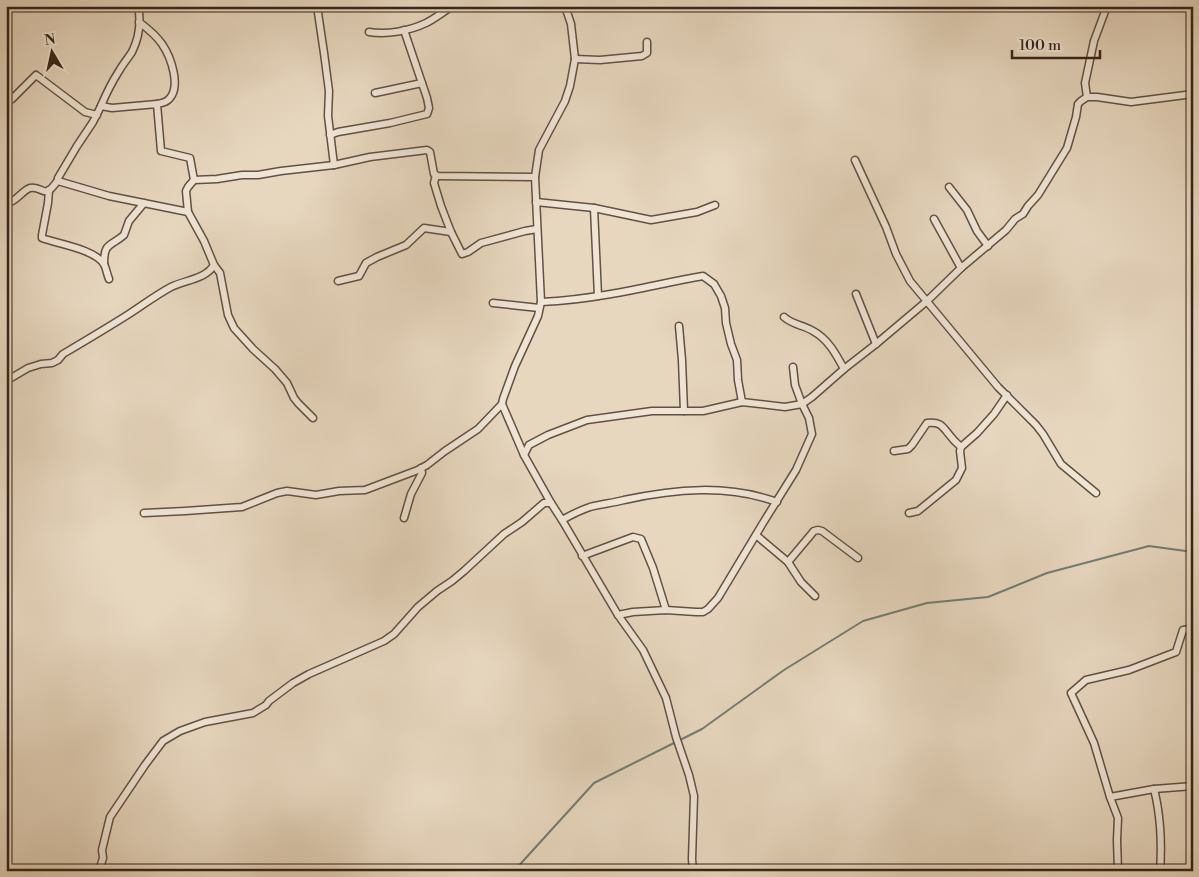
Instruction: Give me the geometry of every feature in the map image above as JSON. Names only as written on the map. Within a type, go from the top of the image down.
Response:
[{"type":"street","points":[[6,204],[30,188],[42,191],[49,190],[58,180],[97,115],[105,95],[131,52],[138,35],[140,16],[138,6]]},
{"type":"street","points":[[317,6],[328,91],[328,116],[334,165]]},
{"type":"street","points":[[369,32],[380,34],[404,30],[426,23],[453,6]]},
{"type":"street","points":[[144,513],[242,507],[276,493],[287,491],[316,495],[365,490],[427,465],[478,429],[502,404],[515,366],[538,316],[540,305],[535,177],[539,150],[565,101],[575,59],[571,24],[565,6]]},
{"type":"street","points":[[1087,97],[1085,83],[1094,41],[1107,6]]},
{"type":"street","points":[[101,106],[112,108],[157,104],[167,102],[172,96],[175,80],[170,59],[162,43],[139,22]]},
{"type":"street","points":[[330,135],[418,118],[427,114],[429,108],[404,30]]},
{"type":"street","points":[[575,59],[600,60],[642,56],[647,53],[647,42]]},
{"type":"street","points":[[6,102],[36,75],[85,112],[97,115]]},
{"type":"street","points":[[375,93],[422,83]]},
{"type":"street","points":[[524,455],[530,445],[548,434],[587,420],[652,412],[710,410],[742,402],[785,407],[802,404],[927,301],[961,268],[1006,230],[1015,219],[1023,214],[1038,195],[1067,148],[1078,104],[1081,101],[1087,97],[1097,97],[1131,102],[1193,94]]},
{"type":"street","points":[[157,104],[162,150],[190,158],[194,180],[186,191],[188,212],[204,241],[214,265],[220,273],[230,321],[252,349],[275,369],[287,383],[294,398],[313,418]]},
{"type":"street","points":[[194,180],[258,175],[427,150],[430,152],[436,176],[434,183],[441,206],[462,254],[481,243],[537,229]]},
{"type":"street","points":[[855,160],[910,281],[989,376],[1036,425],[1061,464],[1096,493]]},
{"type":"street","points":[[436,176],[535,177]]},
{"type":"street","points":[[58,180],[109,196],[188,212]]},
{"type":"street","points":[[949,187],[967,210],[988,246]]},
{"type":"street","points":[[49,190],[42,238],[85,251],[97,257],[104,264]]},
{"type":"street","points":[[536,202],[594,208],[651,220],[697,212],[715,205]]},
{"type":"street","points":[[109,278],[104,264],[104,250],[124,235],[129,220],[144,204]]},
{"type":"street","points":[[594,208],[598,296]]},
{"type":"street","points":[[934,219],[961,268]]},
{"type":"street","points":[[338,281],[359,276],[366,263],[406,245],[424,228],[451,232]]},
{"type":"street","points":[[6,381],[28,368],[58,360],[63,354],[128,315],[161,292],[207,273],[214,265]]},
{"type":"street","points":[[493,303],[540,305],[703,276],[714,284],[725,308],[730,344],[737,360],[742,402]]},
{"type":"street","points":[[856,294],[876,344]]},
{"type":"street","points":[[784,317],[795,325],[813,331],[823,338],[831,347],[844,369]]},
{"type":"street","points":[[679,326],[684,411]]},
{"type":"street","points":[[618,616],[634,612],[666,610],[703,612],[708,610],[718,598],[796,470],[812,434],[809,418],[796,385],[793,367]]},
{"type":"street","points":[[908,512],[918,511],[956,480],[962,468],[961,447],[994,414],[1007,395]]},
{"type":"street","points":[[502,404],[517,442],[544,491],[547,503],[562,520],[618,616],[643,650],[666,698],[694,796],[693,871]]},
{"type":"street","points":[[894,451],[908,449],[927,422],[934,422],[943,427],[961,447]]},
{"type":"street","points":[[517,442],[530,445]]},
{"type":"street","points":[[404,518],[411,494],[422,473],[421,468]]},
{"type":"street","points":[[562,520],[591,507],[652,494],[687,491],[718,490],[744,492],[777,502]]},
{"type":"street","points":[[99,871],[110,817],[163,741],[180,730],[205,722],[253,713],[293,683],[309,674],[384,641],[394,634],[418,607],[452,581],[495,542],[547,503]]},
{"type":"street","points":[[788,562],[814,532],[818,530],[858,558]]},
{"type":"street","points":[[756,534],[788,562],[801,582],[815,596]]},
{"type":"street","points":[[582,556],[633,538],[640,539],[654,568],[666,610]]},
{"type":"street","points":[[1118,871],[1118,818],[1094,743],[1071,693],[1086,680],[1129,670],[1176,652],[1182,630],[1193,629]]},
{"type":"street","points":[[1110,797],[1154,789],[1193,786]]},
{"type":"street","points":[[1154,789],[1159,809],[1160,871]]},
{"type":"waterway","points":[[680,740],[702,729],[784,670],[863,621],[927,603],[988,597],[1047,573],[1149,546],[1193,552]]},
{"type":"waterway","points":[[514,871],[594,783],[676,742]]}]
